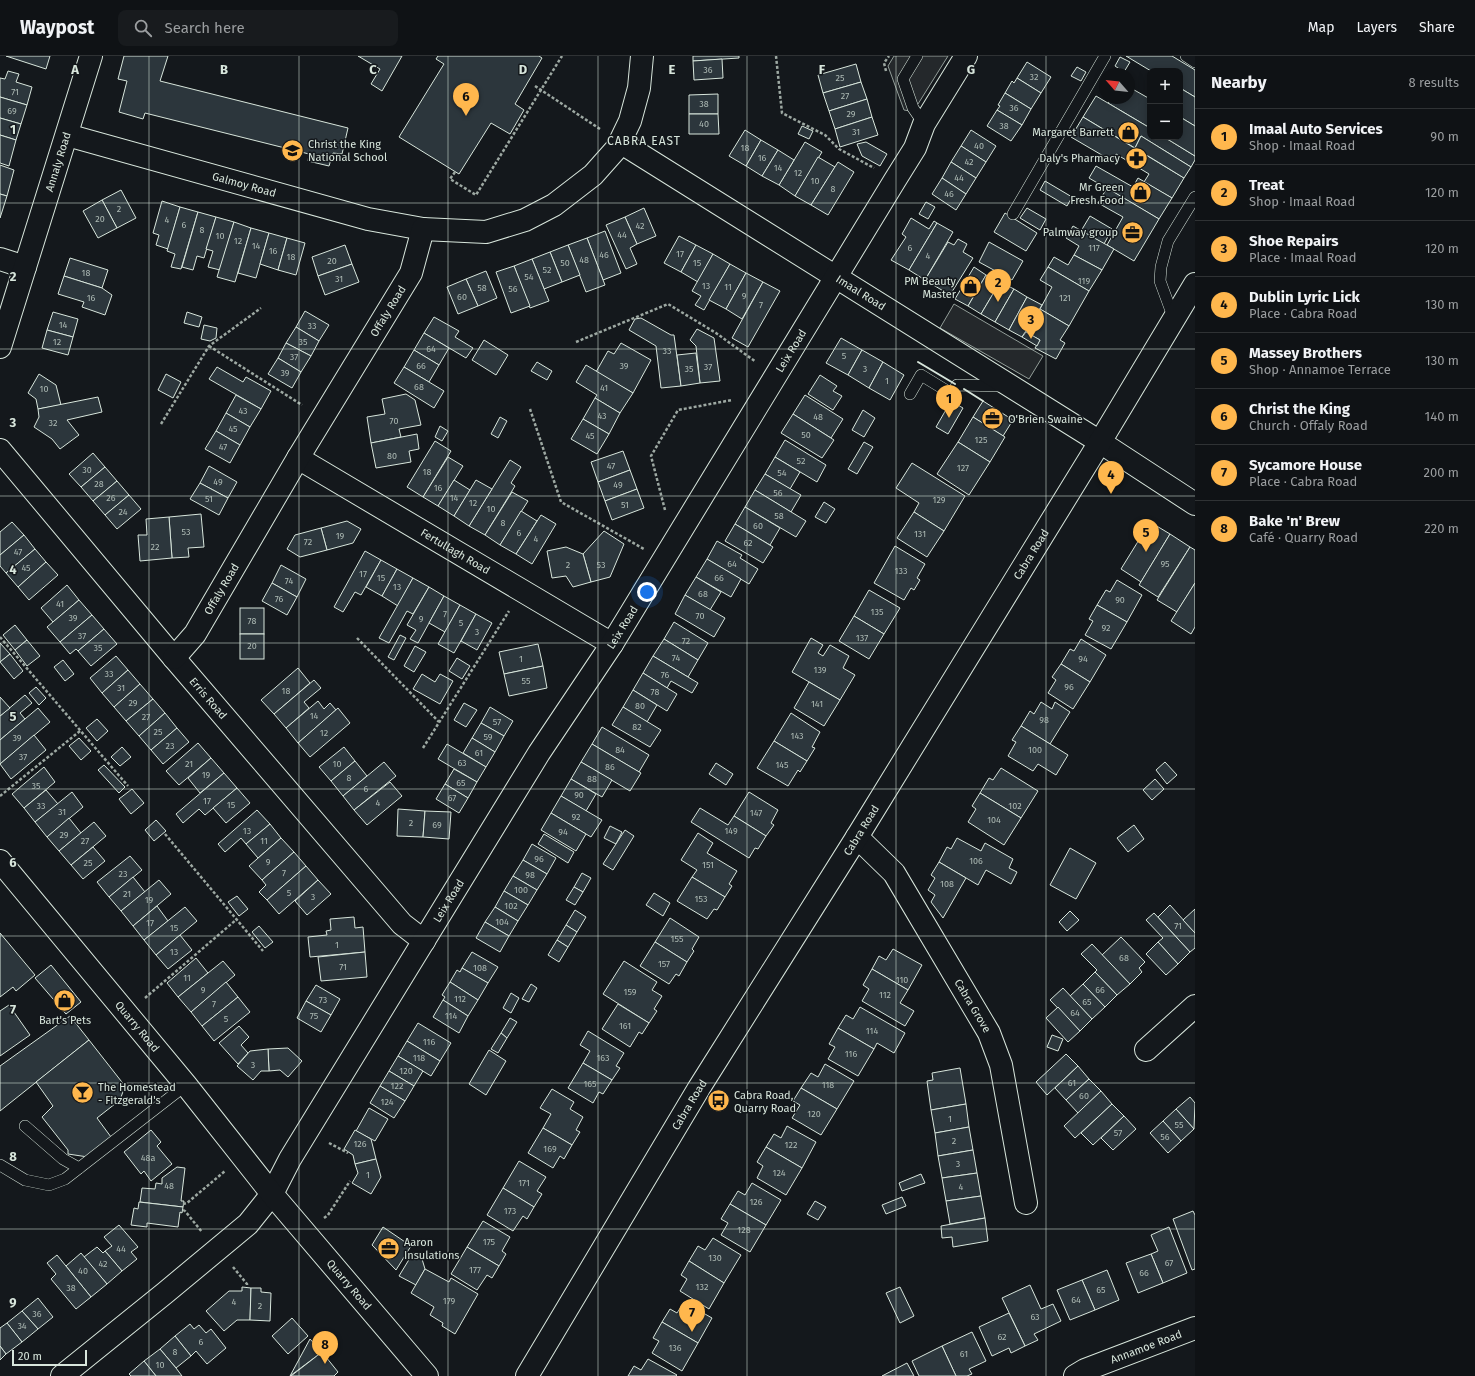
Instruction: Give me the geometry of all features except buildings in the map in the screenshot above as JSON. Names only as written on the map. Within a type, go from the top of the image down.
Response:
[{"type":"street","name":"Annaly Road","points":[[0,347],[91,56]]},
{"type":"street","points":[[423,229],[486,232],[525,220],[554,205],[593,175],[620,142],[630,121],[639,88],[642,56]]},
{"type":"street","name":"Leix Road","points":[[272,1194],[290,1159],[539,753],[612,644],[915,148],[924,124],[966,56]]},
{"type":"street","name":"Galmoy Road","points":[[67,135],[93,141],[368,219],[423,229]]},
{"type":"street","name":"Imaal Road","points":[[620,142],[1100,442],[1195,504]]},
{"type":"street","name":"Offaly Road","points":[[174,658],[195,634],[298,458],[411,273],[423,229]]},
{"type":"street","points":[[0,259],[25,267]]},
{"type":"street","name":"Cabra Road","points":[[527,1376],[699,1088],[857,837],[1100,442],[1195,284]]},
{"type":"street","name":"Erris Road","points":[[0,450],[174,658],[402,924],[424,941]]},
{"type":"street","name":"Fertullagh Road","points":[[298,458],[612,644]]},
{"type":"street","name":"Cabra Grove","points":[[857,837],[894,873],[989,1033],[1001,1065],[1026,1203]]},
{"type":"street","name":"Quarry Road","points":[[0,861],[186,1085],[272,1194],[427,1376]]},
{"type":"street","points":[[1146,1050],[1195,1006]]},
{"type":"street","points":[[62,1376],[248,1224],[272,1194]]},
{"type":"street","name":"Annamoe Road","points":[[1075,1376],[1085,1370],[1195,1328]]},
{"type":"lane","points":[[917,56],[903,79],[913,108],[924,124]]},
{"type":"lane","points":[[1013,214],[1105,56]]},
{"type":"lane","points":[[1186,56],[1195,62]]},
{"type":"lane","points":[[1174,320],[1160,281],[1161,267],[1168,241],[1195,197]]},
{"type":"lane","points":[[910,394],[921,375],[952,394],[957,385],[1010,386]]},
{"type":"lane","points":[[0,1165],[25,1180],[48,1185],[66,1179],[186,1085]]},
{"type":"lane","points":[[25,1126],[63,1159],[79,1168]]},
{"type":"path","points":[[455,172],[450,179],[476,195],[562,56]]},
{"type":"path","points":[[776,56],[782,113],[825,136],[839,149],[895,180]]},
{"type":"path","points":[[535,86],[620,142]]},
{"type":"path","points":[[576,342],[668,304],[716,333],[776,375]]},
{"type":"path","points":[[161,424],[209,346],[261,308]]},
{"type":"path","points":[[209,346],[323,418]]},
{"type":"path","points":[[665,510],[650,456],[678,410],[737,399]]},
{"type":"path","points":[[530,409],[561,502],[664,559]]},
{"type":"path","points":[[423,748],[522,591]]},
{"type":"path","points":[[0,637],[128,786]]},
{"type":"path","points":[[357,638],[439,722]]},
{"type":"path","points":[[0,796],[80,731]]},
{"type":"path","points":[[165,834],[263,951]]},
{"type":"path","points":[[126,1013],[237,919]]},
{"type":"path","points":[[183,1204],[187,1203],[242,1156]]},
{"type":"path","points":[[307,1234],[328,1215],[350,1181]]},
{"type":"path","points":[[183,1210],[218,1249]]},
{"type":"shaded area","points":[[894,56],[948,56],[918,104],[910,111],[904,110],[888,66]]},
{"type":"shaded area","points":[[954,304],[1043,356],[1029,379],[940,328]]},
{"type":"wall","points":[[918,362],[955,384]]},
{"type":"wall","points":[[964,389],[983,401]]},
{"type":"place","name":"Christ the King","points":[[466,116]]},
{"type":"place","name":"Margaret Barrett","points":[[1129,132]]},
{"type":"place","name":"Christ the King National School","points":[[292,150]]},
{"type":"place","name":"Daly's Pharmacy","points":[[1136,158]]},
{"type":"place","name":"Mr Green Fresh Food","points":[[1140,193]]},
{"type":"place","name":"Palmway group","points":[[1133,232]]},
{"type":"place","name":"PM Beauty Master","points":[[971,287]]},
{"type":"place","name":"Treat","points":[[998,302]]},
{"type":"place","name":"Shoe Repairs","points":[[1031,339]]},
{"type":"place","name":"Imaal Auto Services","points":[[949,418]]},
{"type":"place","name":"O'Brien Swaine","points":[[993,419]]},
{"type":"place","name":"Dublin Lyric Lick","points":[[1111,494]]},
{"type":"place","name":"Massey Brothers","points":[[1146,552]]},
{"type":"place","name":"Bart's Pets","points":[[65,1000]]},
{"type":"place","name":"The Homestead - Fitzgerald's","points":[[83,1093]]},
{"type":"place","name":"Cabra Road, Quarry Road","points":[[719,1101]]},
{"type":"place","name":"Aaron Insulations","points":[[389,1248]]},
{"type":"place","name":"Sycamore House","points":[[692,1332]]},
{"type":"place","name":"Bake 'n' Brew","points":[[325,1364]]},
{"type":"district","name":"CABRA EAST","points":[[644,141]]}]
